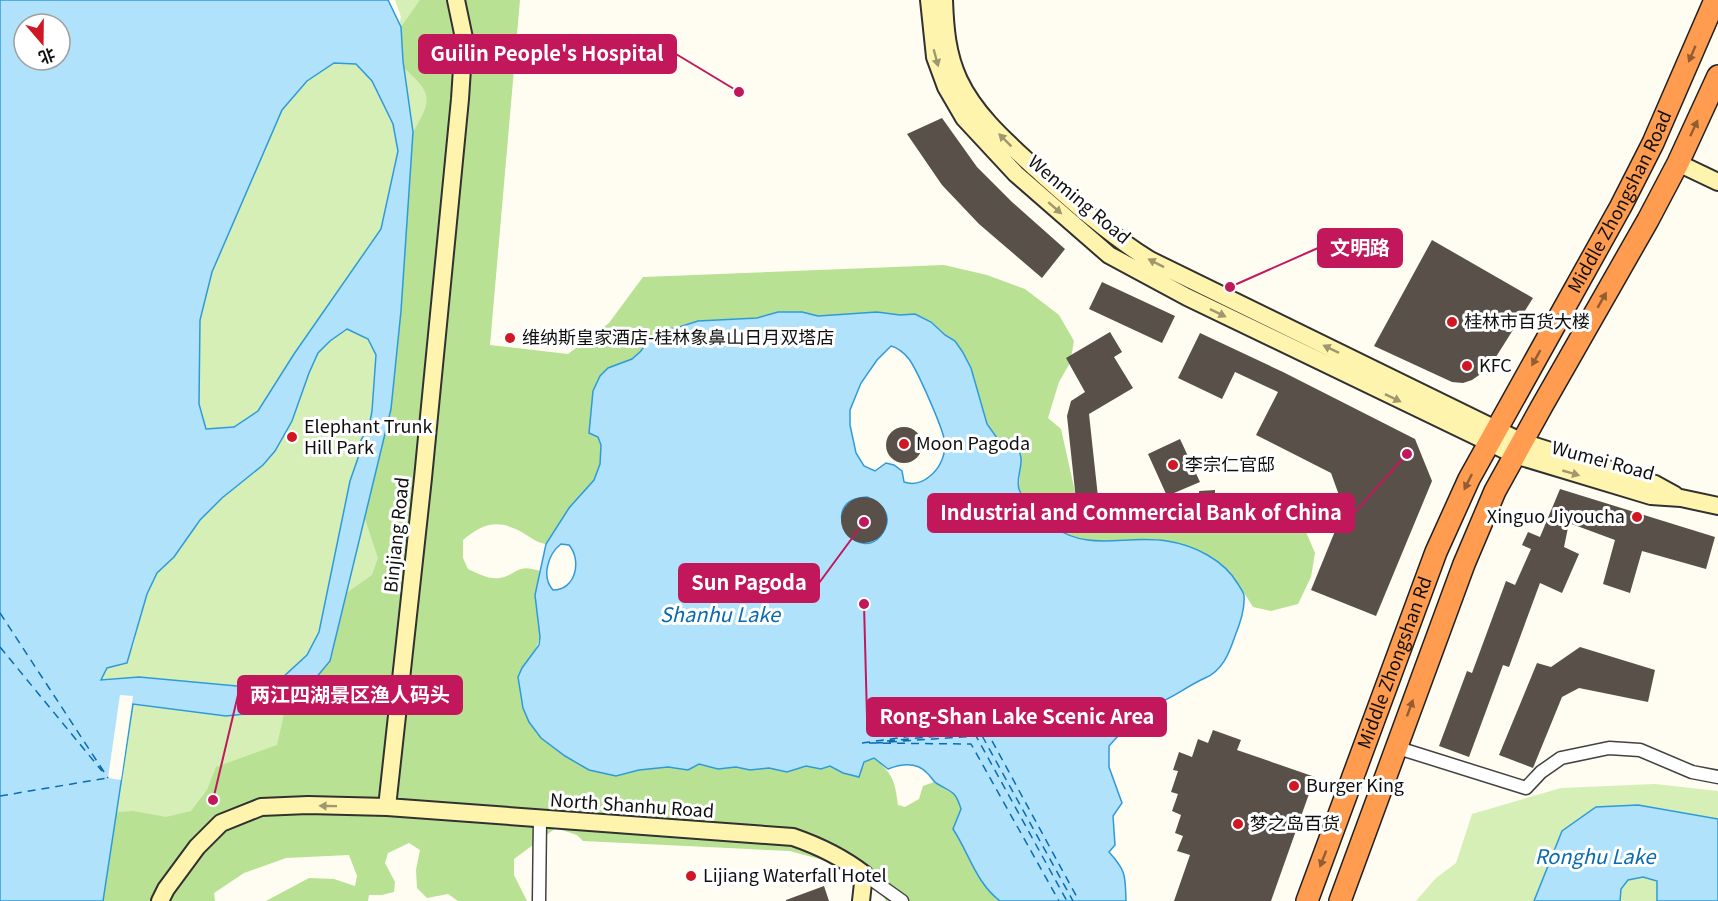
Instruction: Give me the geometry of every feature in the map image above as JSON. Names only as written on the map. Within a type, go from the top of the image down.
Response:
[{"type":"highway","name":"Middle Zhongshan Road","points":[[1492,437],[1621,206],[1653,143],[1715,0]]},
{"type":"highway","name":"Middle Zhongshan Road","points":[[1518,449],[1648,220],[1678,163],[1718,75]]},
{"type":"highway","name":"Middle Zhongshan Rd","points":[[1307,901],[1436,552],[1469,479],[1492,437]]},
{"type":"highway","name":"Middle Zhongshan Rd","points":[[1340,901],[1464,564],[1496,491],[1518,449]]},
{"type":"street","name":"Binjiang Road","points":[[387,807],[422,490],[460,99],[464,38],[456,0]]},
{"type":"street","name":"Wenming Road","points":[[929,0],[935,57],[945,87],[964,118],[1016,174],[1109,255],[1187,297],[1492,437]]},
{"type":"street","name":"Wenming Road","points":[[944,0],[948,53],[959,81],[975,108],[1010,144],[1096,223],[1122,243],[1150,260],[1492,437]]},
{"type":"street","points":[[1678,163],[1718,182]]},
{"type":"street","name":"Wumei Road","points":[[1492,437],[1518,449],[1651,496],[1681,498],[1718,506]]},
{"type":"street","points":[[1395,747],[1526,788],[1541,772],[1561,758],[1609,748],[1640,750],[1692,772],[1718,777]]},
{"type":"street","points":[[160,901],[166,889],[197,847],[221,823],[261,807],[308,805],[387,807]]},
{"type":"street","name":"North Shanhu Road","points":[[387,807],[793,837],[828,850],[844,859],[902,901]]},
{"type":"street","points":[[538,901],[540,819]]},
{"type":"street","points":[[861,901],[864,874]]},
{"type":"green space","name":"Elephant Trunk Hill Park","points":[[395,0],[435,0],[441,32],[366,787],[105,887],[101,680],[107,668],[133,647],[199,377],[200,320],[212,272],[274,103],[337,45],[390,63],[401,17]]},
{"type":"green space","points":[[420,0],[520,0],[490,345],[568,354],[609,323],[643,277],[944,265],[987,275],[1025,289],[1059,315],[1074,341],[1070,363],[1059,382],[1048,418],[1061,429],[1076,496],[1124,512],[1212,521],[1219,515],[1248,520],[1286,518],[1303,525],[1315,553],[1311,577],[1298,604],[1271,611],[1253,607],[1234,577],[1130,540],[1092,542],[1067,536],[1033,510],[1019,489],[1021,459],[997,438],[987,424],[971,368],[962,351],[955,341],[931,322],[915,314],[877,312],[818,316],[802,312],[778,312],[758,318],[698,321],[660,330],[632,359],[608,368],[589,432],[598,437],[601,445],[600,464],[594,480],[569,508],[546,544],[511,527],[497,524],[483,527],[463,540],[463,558],[468,569],[479,574],[500,578],[526,568],[540,571],[535,595],[540,636],[535,652],[522,668],[565,756],[589,770],[616,776],[639,770],[669,767],[688,769],[699,764],[718,769],[769,768],[787,772],[806,766],[821,769],[830,766],[843,773],[874,758],[892,778],[898,805],[905,807],[919,799],[923,786],[934,782],[957,796],[961,809],[953,829],[979,877],[1000,901],[886,901],[867,866],[834,863],[790,851],[583,841],[577,835],[556,828],[514,859],[514,875],[527,901],[458,901],[448,894],[427,898],[417,888],[416,870],[420,850],[409,843],[388,853],[385,863],[395,882],[394,892],[369,895],[368,901],[266,901],[309,878],[334,879],[355,886],[357,876],[349,855],[286,858],[244,873],[214,893],[215,901],[102,901],[116,812],[133,811],[166,817],[191,811],[207,790],[216,767],[277,745],[285,701],[310,685],[330,661],[345,594],[372,575],[378,558],[364,516],[391,409],[401,311],[413,132],[426,104],[426,97],[420,84],[404,68],[401,27]]},
{"type":"green space","points":[[1655,784],[1718,791],[1718,901],[1416,901],[1436,878],[1456,863],[1472,814],[1561,788]]},
{"type":"water","points":[[0,0],[388,0],[401,27],[403,61],[413,132],[401,311],[391,409],[330,661],[310,685],[285,701],[254,713],[226,716],[133,704],[103,901],[0,901]],"holes":[[[334,63],[356,64],[372,81],[393,124],[398,151],[381,229],[294,354],[258,411],[234,427],[206,429],[199,404],[200,320],[212,272],[282,110],[307,81]],[[347,329],[368,339],[376,355],[372,411],[369,427],[361,440],[359,455],[350,481],[319,632],[307,655],[283,677],[258,688],[139,677],[101,680],[107,668],[127,663],[147,594],[157,573],[174,557],[200,520],[222,498],[263,465],[275,451],[292,421],[318,353]]]},
{"type":"water","name":"Shanhu Lake","points":[[778,312],[802,312],[818,316],[877,312],[915,314],[931,322],[955,341],[962,351],[971,368],[987,424],[997,438],[1015,440],[1021,458],[1018,481],[1021,495],[1042,519],[1066,534],[1080,539],[1108,541],[1151,539],[1188,546],[1217,561],[1238,584],[1244,594],[1243,611],[1239,627],[1224,661],[1211,675],[1165,700],[1139,706],[1127,726],[1109,746],[1109,767],[1122,803],[1113,816],[1115,845],[1109,852],[1124,875],[1126,901],[1000,901],[979,877],[953,829],[961,809],[957,798],[935,782],[923,769],[913,765],[888,769],[874,758],[864,762],[859,777],[843,773],[830,766],[821,769],[806,766],[787,772],[769,768],[718,769],[699,764],[688,770],[668,767],[639,770],[616,776],[589,770],[565,756],[541,738],[529,722],[523,708],[518,677],[539,645],[535,595],[546,544],[569,508],[594,480],[600,464],[601,445],[598,437],[589,433],[593,391],[600,376],[608,368],[632,359],[660,330],[698,321],[757,318]],"holes":[[[891,346],[903,353],[913,365],[944,437],[944,454],[939,466],[927,478],[917,483],[904,482],[902,471],[894,465],[886,463],[875,471],[864,466],[856,453],[850,425],[850,410],[861,383],[877,360]],[[867,497],[884,509],[887,524],[875,541],[865,543],[854,539],[846,531],[842,520],[843,510],[851,501]],[[561,544],[569,545],[573,551],[576,566],[572,580],[561,589],[553,590],[549,585],[547,572],[556,548]]]},
{"type":"water","name":"Ronghu Lake","points":[[1638,805],[1718,819],[1718,901],[1657,901],[1657,881],[1643,877],[1628,880],[1621,889],[1620,901],[1534,901],[1562,831],[1596,807]]},
{"type":"pier","points":[[120,695],[133,696],[121,780],[108,778]]},
{"type":"building","points":[[942,118],[977,167],[1065,249],[1042,278],[979,224],[942,185],[907,134]]},
{"type":"building","name":"桂林市百货大楼","points":[[1432,240],[1533,298],[1489,368],[1472,380],[1463,383],[1452,382],[1374,346]]},
{"type":"building","points":[[1102,282],[1175,316],[1162,343],[1089,309]]},
{"type":"building","points":[[1110,332],[1122,352],[1114,357],[1133,388],[1089,414],[1098,497],[1076,500],[1067,416],[1071,401],[1085,392],[1066,358]]},
{"type":"building","points":[[1200,333],[1415,439],[1432,481],[1376,616],[1311,590],[1344,509],[1331,473],[1256,435],[1278,392],[1235,372],[1222,399],[1178,378]]},
{"type":"building","name":"Moon Pagoda","points":[[904,427],[917,432],[922,445],[917,458],[904,463],[891,458],[886,445],[891,432]]},
{"type":"building","points":[[1180,439],[1200,482],[1167,496],[1148,454]]},
{"type":"building","points":[[1560,489],[1715,537],[1706,569],[1642,551],[1630,593],[1603,584],[1615,540],[1569,523],[1564,547],[1579,554],[1562,593],[1540,583],[1509,667],[1503,665],[1469,757],[1439,746],[1467,671],[1472,673],[1506,581],[1515,585],[1531,549],[1522,545],[1528,532],[1540,537]]},
{"type":"building","points":[[1215,490],[1215,514],[1200,515],[1199,491]]},
{"type":"building","points":[[864,497],[880,504],[887,520],[880,536],[864,543],[848,536],[841,520],[848,504]]},
{"type":"building","points":[[1580,647],[1655,670],[1648,702],[1579,688],[1562,697],[1533,768],[1499,755],[1537,663],[1551,667]]},
{"type":"building","name":"梦之岛百货","points":[[1213,730],[1241,740],[1237,750],[1315,777],[1271,901],[1174,901],[1190,855],[1177,851],[1183,836],[1175,833],[1181,815],[1172,811],[1178,794],[1171,792],[1178,771],[1173,770],[1179,752],[1192,757],[1198,739],[1208,743]]},
{"type":"building","points":[[824,886],[829,901],[786,901],[786,900]]},
{"type":"ferry route","points":[[0,613],[108,778]]},
{"type":"ferry route","points":[[0,647],[102,771]]},
{"type":"ferry route","points":[[862,743],[984,726],[1079,901]]},
{"type":"ferry route","points":[[887,741],[980,732],[1073,901]]},
{"type":"ferry route","points":[[875,743],[976,736],[1067,901]]},
{"type":"ferry route","points":[[869,743],[971,744],[1059,901]]},
{"type":"ferry route","points":[[0,796],[107,778]]},
{"type":"place","name":"Guilin People's Hospital","points":[[739,92]]},
{"type":"place","name":"文明路","points":[[1230,287]]},
{"type":"place","name":"桂林市百货大楼","points":[[1452,322]]},
{"type":"place","name":"维纳斯皇家酒店-桂林象鼻山日月双塔店","points":[[510,338]]},
{"type":"place","name":"KFC","points":[[1467,366]]},
{"type":"place","name":"Elephant Trunk Hill Park","points":[[292,437]]},
{"type":"place","name":"Moon Pagoda","points":[[904,444]]},
{"type":"place","name":"Industrial and Commercial Bank of China","points":[[1407,454]]},
{"type":"place","name":"李宗仁官邸","points":[[1173,465]]},
{"type":"place","name":"Xinguo Jiyoucha","points":[[1637,517]]},
{"type":"place","name":"Sun Pagoda","points":[[864,522]]},
{"type":"place","name":"Rong-Shan Lake Scenic Area","points":[[864,604]]},
{"type":"place","name":"Burger King","points":[[1294,786]]},
{"type":"place","name":"两江四湖景区渔人码头","points":[[213,800]]},
{"type":"place","name":"梦之岛百货","points":[[1238,824]]},
{"type":"place","name":"Lijiang Waterfall Hotel","points":[[691,876]]}]
